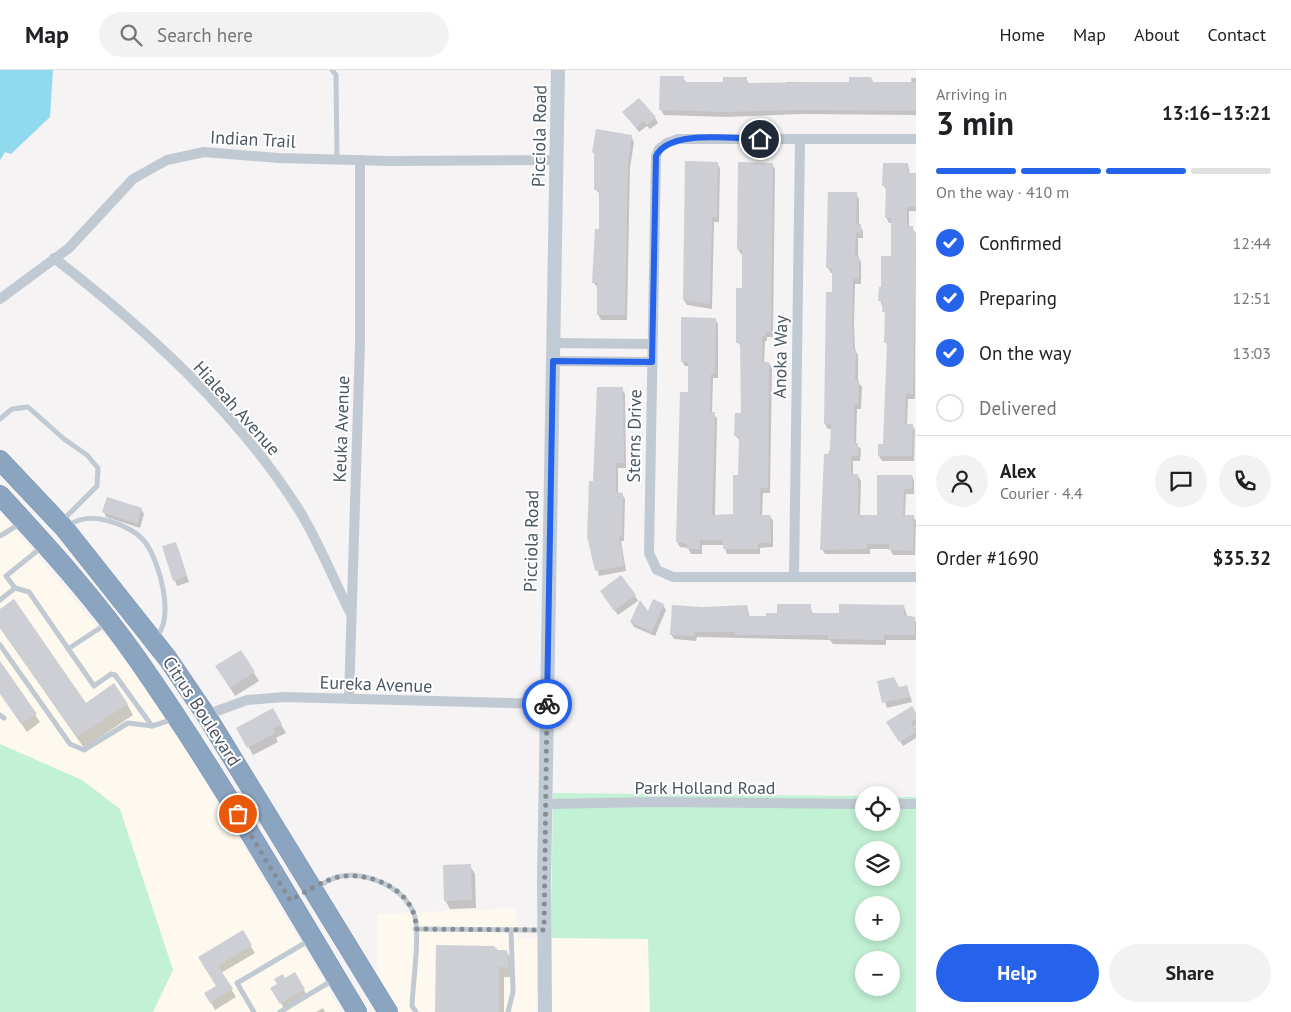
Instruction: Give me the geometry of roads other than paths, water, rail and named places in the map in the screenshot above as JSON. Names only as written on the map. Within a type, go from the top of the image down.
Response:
[{"type":"highway","name":"Citrus Boulevard","points":[[3,465],[62,526],[154,640],[206,715],[285,843],[301,894],[306,942],[330,982],[357,1012]]},
{"type":"highway","name":"Citrus Boulevard","points":[[0,494],[90,598],[137,658],[301,894],[388,1012]]},
{"type":"highway","points":[[90,598],[124,627],[184,704],[206,715]]},
{"type":"highway","points":[[177,718],[203,731],[246,798],[285,843]]},
{"type":"street","name":"Picciola Road","points":[[545,1012],[545,804],[558,70]]},
{"type":"street","name":"Sterns Drive","points":[[916,140],[678,139],[659,150],[656,156],[649,553],[651,562],[657,570],[673,577],[916,577]]},
{"type":"street","name":"Anoka Way","points":[[794,576],[800,139]]},
{"type":"street","name":"Indian Trail","points":[[0,299],[69,248],[132,179],[167,160],[204,152],[279,158],[360,160],[557,160]]},
{"type":"street","name":"Keuka Avenue","points":[[349,700],[360,342],[360,160]]},
{"type":"street","name":"Hialeah Avenue","points":[[54,258],[102,296],[164,352],[251,442],[300,512],[351,616]]},
{"type":"street","points":[[554,343],[652,344]]},
{"type":"street","points":[[553,361],[652,362]]},
{"type":"street","name":"Eureka Avenue","points":[[206,715],[247,700],[284,697],[547,704]]},
{"type":"street","name":"Park Holland Road","points":[[545,804],[653,802],[855,804]]},
{"type":"street","points":[[900,804],[916,804]]},
{"type":"lane","points":[[332,70],[336,75],[337,158]]},
{"type":"lane","points":[[0,419],[12,409],[28,407],[64,439],[87,455],[98,468],[97,486],[62,526]]},
{"type":"lane","points":[[62,526],[88,518],[106,520],[127,529],[145,542],[162,574],[165,616],[159,634],[154,640]]},
{"type":"lane","points":[[0,536],[25,521]]},
{"type":"lane","points":[[45,545],[6,576],[15,588],[29,592],[94,686],[111,674],[115,675],[152,726]]},
{"type":"lane","points":[[0,600],[15,588]]},
{"type":"lane","points":[[68,649],[109,622]]},
{"type":"lane","points":[[0,645],[70,744],[84,750],[128,723],[152,726],[177,718]]},
{"type":"lane","points":[[301,894],[338,877],[363,876],[386,883],[403,897],[416,920],[412,1006],[416,1012]]},
{"type":"lane","points":[[416,929],[544,930]]},
{"type":"lane","points":[[508,1012],[513,992],[511,930]]},
{"type":"lane","points":[[254,1012],[237,983],[306,942]]},
{"type":"lane","points":[[280,1012],[330,982]]},
{"type":"water","points":[[0,70],[53,70],[50,117],[11,154],[5,152],[0,160]]}]
